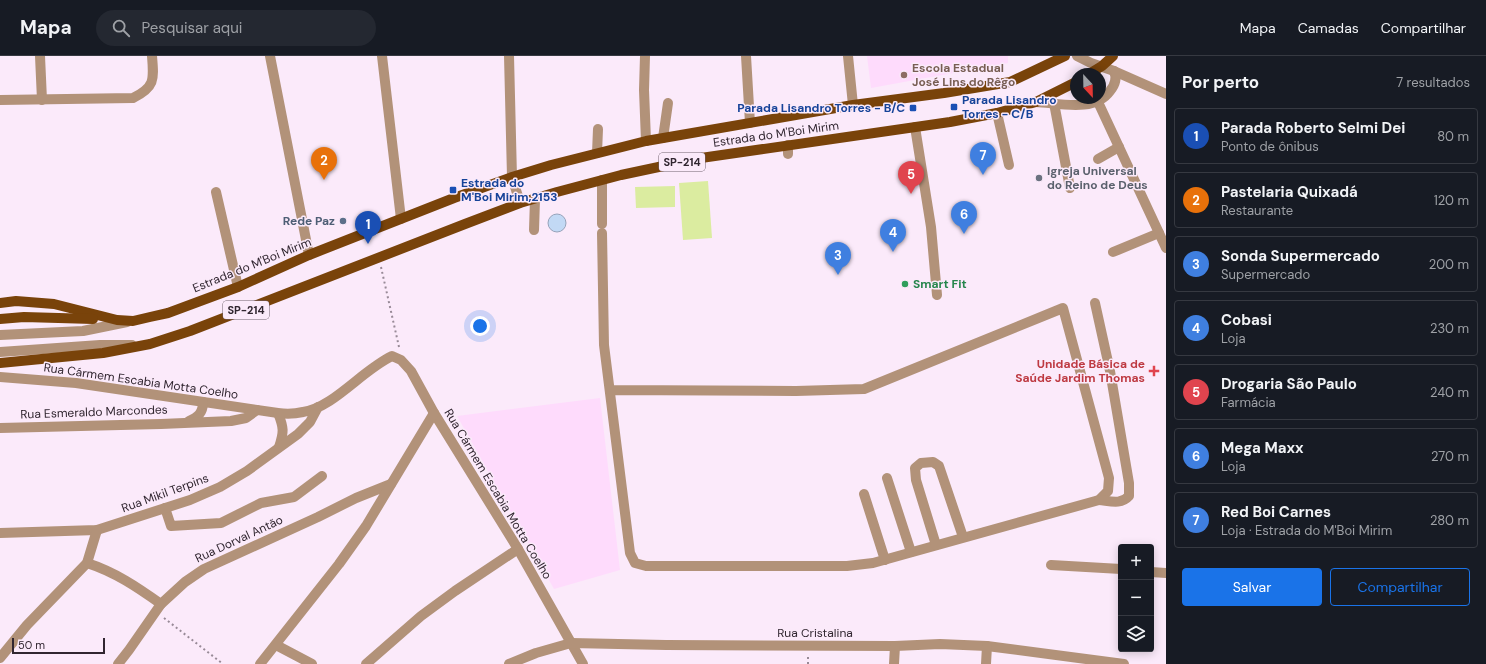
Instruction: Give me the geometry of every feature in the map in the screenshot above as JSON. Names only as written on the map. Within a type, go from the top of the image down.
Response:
[{"type":"main road","points":[[1099,68],[1113,56]]},
{"type":"main road","name":"Estrada do M'Boi Mirim","points":[[0,303],[16,301],[54,304],[117,320],[133,321],[168,313],[238,287],[309,255],[512,177],[646,141],[853,105],[944,93],[1010,82],[1061,57]]},
{"type":"main road","name":"Estrada do M'Boi Mirim","points":[[0,362],[103,353],[150,344],[190,331],[520,203],[602,180],[700,158],[788,149],[997,113],[1036,102],[1070,85]]},
{"type":"main road","points":[[0,319],[51,317],[117,320]]},
{"type":"street","points":[[40,56],[42,100]]},
{"type":"street","points":[[0,100],[133,98],[146,92],[150,84],[153,74],[152,56]]},
{"type":"street","points":[[270,56],[309,255]]},
{"type":"street","points":[[382,56],[401,219]]},
{"type":"street","points":[[509,56],[512,177],[520,203]]},
{"type":"street","points":[[645,56],[644,90],[646,141]]},
{"type":"street","points":[[746,56],[750,123]]},
{"type":"street","points":[[848,56],[853,105]]},
{"type":"street","points":[[1077,56],[1091,63],[1114,70],[1166,94]]},
{"type":"street","points":[[1106,96],[1115,84],[1116,76],[1114,70]]},
{"type":"street","points":[[1036,102],[1088,104]]},
{"type":"street","points":[[1054,103],[1070,188]]},
{"type":"street","points":[[663,138],[668,104]]},
{"type":"street","points":[[1099,104],[1166,248]]},
{"type":"street","points":[[997,113],[1009,165]]},
{"type":"street","points":[[915,127],[931,227],[937,295]]},
{"type":"street","points":[[597,153],[598,129]]},
{"type":"street","points":[[1098,159],[1119,147]]},
{"type":"street","points":[[602,180],[604,339],[630,553],[635,563],[646,566],[847,566],[873,563],[1099,500],[1118,502],[1125,501],[1129,496],[1129,484],[1110,371],[1095,303]]},
{"type":"street","points":[[216,192],[238,287]]},
{"type":"street","points":[[534,230],[536,199]]},
{"type":"street","points":[[1113,252],[1159,233]]},
{"type":"street","points":[[610,390],[803,391],[864,389],[1063,308],[1109,478],[1108,491],[1099,500]]},
{"type":"street","points":[[0,335],[83,331],[133,321]]},
{"type":"street","points":[[0,352],[100,345],[150,344]]},
{"type":"street","name":"Rua Mikil Terpins","points":[[278,413],[291,414],[304,412],[318,407],[329,401],[369,369],[382,361],[392,356],[402,360]]},
{"type":"street","name":"Rua Cármem Escabia Motta Coelho","points":[[402,360],[411,371],[434,413],[518,549],[583,664]]},
{"type":"street","name":"Rua Cármem Escabia Motta Coelho","points":[[0,377],[76,383],[278,413]]},
{"type":"street","points":[[188,422],[201,414],[204,402]]},
{"type":"street","name":"Rua Mikil Terpins","points":[[97,530],[190,500],[220,487],[247,471],[298,434],[310,422],[318,407]]},
{"type":"street","name":"Rua Esmeraldo Marcondes","points":[[0,428],[161,424],[240,420],[252,415],[257,410]]},
{"type":"street","points":[[278,413],[283,425],[284,434],[279,448]]},
{"type":"street","points":[[260,664],[339,564],[366,526],[434,413]]},
{"type":"street","points":[[936,545],[916,480],[915,468],[921,463],[933,462],[939,466],[964,537]]},
{"type":"street","points":[[165,508],[171,526],[221,523],[261,503],[294,497],[322,476]]},
{"type":"street","points":[[887,478],[911,552]]},
{"type":"street","name":"Rua Dorval Antão","points":[[118,664],[158,608],[185,582],[204,569],[356,498],[391,484]]},
{"type":"street","points":[[864,494],[885,560]]},
{"type":"street","points":[[0,533],[97,530],[87,563],[32,619],[0,658]]},
{"type":"street","points":[[366,664],[421,616],[455,591],[518,549]]},
{"type":"street","points":[[87,563],[101,568],[132,584],[158,608]]},
{"type":"street","points":[[1051,565],[1118,569]]},
{"type":"street","points":[[1154,572],[1166,574]]},
{"type":"street","name":"Rua Cristalina","points":[[509,664],[536,653],[571,643],[666,646],[895,646],[940,644],[987,646],[1124,664]]},
{"type":"street","points":[[276,645],[312,664]]},
{"type":"street","points":[[894,664],[895,646]]},
{"type":"street","points":[[986,664],[987,646]]},
{"type":"path","points":[[379,258],[402,360]]},
{"type":"path","points":[[158,608],[223,664]]},
{"type":"shaded area","name":"Escola Estadual José Lins do Rêgo","points":[[867,56],[1008,56],[1008,63],[871,88]]},
{"type":"shaded area","points":[[600,398],[620,570],[554,589],[457,416]]},
{"type":"green space","points":[[708,181],[712,238],[683,240],[679,183]]},
{"type":"green space","points":[[675,186],[675,207],[636,208],[635,187]]},
{"type":"water","points":[[557,214],[563,217],[566,223],[563,229],[557,232],[551,229],[548,223],[551,217]]},
{"type":"place","name":"Escola Estadual José Lins do Rêgo","points":[[904,75]]},
{"type":"place","name":"Parada Lisandro Torres - C/B","points":[[954,107]]},
{"type":"place","name":"Parada Lisandro Torres - B/C","points":[[913,108]]},
{"type":"place","name":"Red Boi Carnes","points":[[983,175]]},
{"type":"place","name":"Igreja Universal do Reino de Deus","points":[[1039,178]]},
{"type":"place","name":"Pastelaria Quixadá","points":[[324,180]]},
{"type":"place","name":"Estrada do M'Boi Mirim,2153","points":[[453,190]]},
{"type":"place","name":"Drogaria São Paulo","points":[[911,194]]},
{"type":"place","name":"Rede Paz","points":[[343,221]]},
{"type":"place","name":"Mega Maxx","points":[[964,234]]},
{"type":"place","name":"Parada Roberto Selmi Dei","points":[[368,244]]},
{"type":"place","name":"Cobasi","points":[[893,252]]},
{"type":"place","name":"Sonda Supermercado","points":[[838,275]]},
{"type":"place","name":"Smart Fit","points":[[905,284]]},
{"type":"place","name":"Unidade Básica de Saúde Jardim Thomas","points":[[1154,371]]}]
